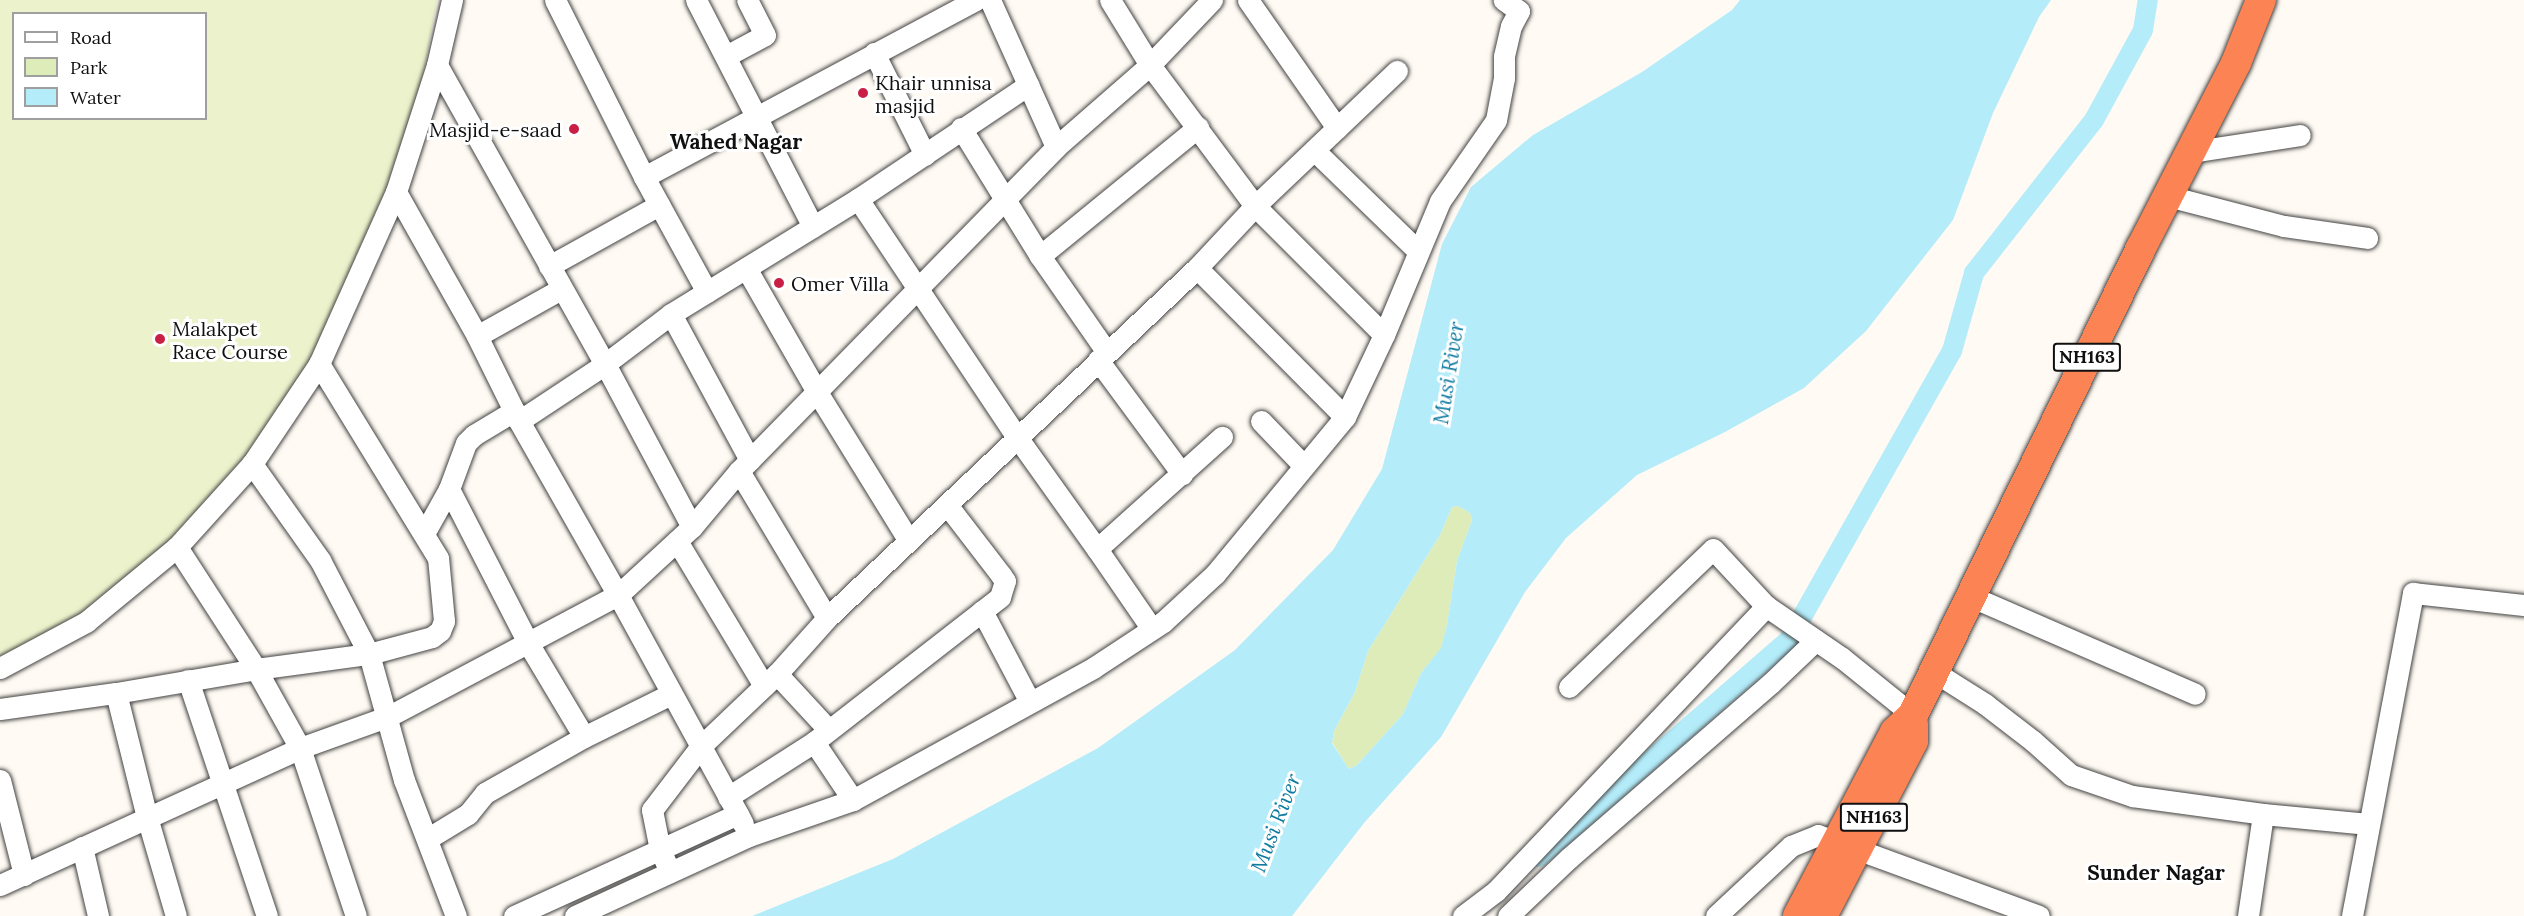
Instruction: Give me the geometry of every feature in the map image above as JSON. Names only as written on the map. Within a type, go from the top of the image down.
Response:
[{"type":"highway","name":"NH163","points":[[1798,916],[1847,846],[1913,741],[1913,715],[1933,671],[2236,63],[2261,0]]},
{"type":"highway","name":"NH163","points":[[1822,916],[1847,846]]},
{"type":"street","points":[[0,668],[86,622],[177,547],[252,464],[319,364],[396,192],[437,64],[452,0]]},
{"type":"street","points":[[555,0],[644,177],[707,292]]},
{"type":"street","points":[[696,0],[813,227]]},
{"type":"street","points":[[726,56],[765,35],[747,0]]},
{"type":"street","points":[[644,177],[874,53],[936,9],[975,0]]},
{"type":"street","points":[[990,0],[1056,147]]},
{"type":"street","points":[[1110,0],[1150,65],[1255,206],[1384,335]]},
{"type":"street","points":[[0,885],[300,748],[388,716],[618,595],[692,526],[744,465],[1056,147],[1150,65],[1212,0]]},
{"type":"street","points":[[1248,0],[1337,128]]},
{"type":"street","points":[[575,916],[749,836],[853,800],[1093,668],[1152,629],[1215,574],[1345,417],[1384,335],[1440,201],[1496,120],[1504,78],[1503,56],[1510,26],[1519,11],[1504,0]]},
{"type":"street","points":[[874,53],[925,155]]},
{"type":"street","points":[[437,64],[605,364],[692,526]]},
{"type":"street","points":[[670,872],[660,850],[652,810],[701,746],[771,680],[827,618],[1197,268],[1255,206],[1397,71]]},
{"type":"street","points":[[425,532],[449,489],[466,443],[474,435],[517,416],[605,364],[671,315],[858,199],[1028,85]]},
{"type":"street","points":[[1040,256],[1198,127]]},
{"type":"street","points":[[961,128],[1102,356],[1182,474]]},
{"type":"street","points":[[2190,152],[2300,135]]},
{"type":"street","points":[[1314,150],[1418,251]]},
{"type":"street","points":[[396,192],[477,336],[517,416],[618,595],[749,836]]},
{"type":"street","points":[[2168,196],[2284,226],[2367,238]]},
{"type":"street","points":[[858,199],[1017,437],[1152,629]]},
{"type":"street","points":[[549,266],[659,205]]},
{"type":"street","points":[[746,268],[817,392],[909,541]]},
{"type":"street","points":[[1197,268],[1345,417]]},
{"type":"street","points":[[477,336],[561,289]]},
{"type":"street","points":[[671,315],[744,465],[827,618]]},
{"type":"street","points":[[0,709],[116,693],[256,669],[369,654],[432,637],[440,631],[444,621],[438,558],[425,532],[319,364]]},
{"type":"street","points":[[1261,421],[1304,466]]},
{"type":"street","points":[[1097,549],[1222,437]]},
{"type":"street","points":[[252,464],[320,560],[369,654],[404,780],[456,916]]},
{"type":"street","points":[[449,489],[528,643],[584,737]]},
{"type":"street","points":[[514,916],[660,850],[733,806],[1000,597],[1005,581],[947,505]]},
{"type":"street","points":[[676,541],[771,680],[821,735],[853,800]]},
{"type":"street","points":[[177,547],[256,669],[300,748],[356,916]]},
{"type":"street","points":[[1569,687],[1713,549],[1766,606],[1790,625],[1842,658],[1913,715]]},
{"type":"street","points":[[2352,916],[2413,592],[2524,605]]},
{"type":"street","points":[[1970,596],[2195,694]]},
{"type":"street","points":[[1463,916],[1496,891],[1766,606]]},
{"type":"street","points":[[982,611],[1030,702]]},
{"type":"street","points":[[1496,891],[1510,914],[1569,858],[1771,683],[1816,640]]},
{"type":"street","points":[[1933,671],[1985,704],[2072,775],[2132,796],[2263,814],[2369,824]]},
{"type":"street","points":[[188,680],[267,916]]},
{"type":"street","points":[[116,693],[147,818],[176,916]]},
{"type":"street","points":[[427,839],[468,814],[485,793],[584,737],[672,694]]},
{"type":"street","points":[[0,780],[24,875]]},
{"type":"street","points":[[2248,916],[2263,814]]},
{"type":"street","points":[[1716,916],[1791,846],[1818,835],[2039,916]]},
{"type":"street","points":[[81,847],[98,916]]},
{"type":"green space","name":"Malakpet Race Course","points":[[0,0],[437,0],[423,76],[389,194],[311,358],[226,491],[89,616],[0,658]]},
{"type":"green space","points":[[1458,506],[1470,513],[1472,520],[1457,561],[1441,649],[1421,673],[1403,714],[1357,765],[1349,769],[1332,742],[1334,731],[1355,692],[1368,651],[1440,535],[1452,507]]},
{"type":"water","name":"Musi River","points":[[1740,0],[2051,0],[2039,17],[1993,113],[1953,220],[1866,331],[1804,388],[1725,432],[1637,475],[1566,538],[1525,592],[1441,737],[1364,823],[1292,916],[752,916],[893,859],[1098,748],[1235,650],[1333,550],[1382,469],[1442,244],[1471,187],[1533,135],[1642,72],[1732,10]],"holes":[[[1458,506],[1470,513],[1472,520],[1457,561],[1441,648],[1421,673],[1403,714],[1357,765],[1349,769],[1332,743],[1334,731],[1355,692],[1368,651],[1440,535],[1452,507]]]},
{"type":"waterway","points":[[1539,857],[1789,640],[1952,351],[1974,273],[2094,120],[2143,30],[2148,0]]},
{"type":"place","name":"Khair unnisa masjid","points":[[863,93]]},
{"type":"place","name":"Masjid-e-saad","points":[[574,129]]},
{"type":"place","name":"Omer Villa","points":[[779,283]]},
{"type":"place","name":"Malakpet Race Course","points":[[160,339]]},
{"type":"district","name":"Wahed Nagar","points":[[736,142]]},
{"type":"district","name":"Sunder Nagar","points":[[2156,873]]}]
